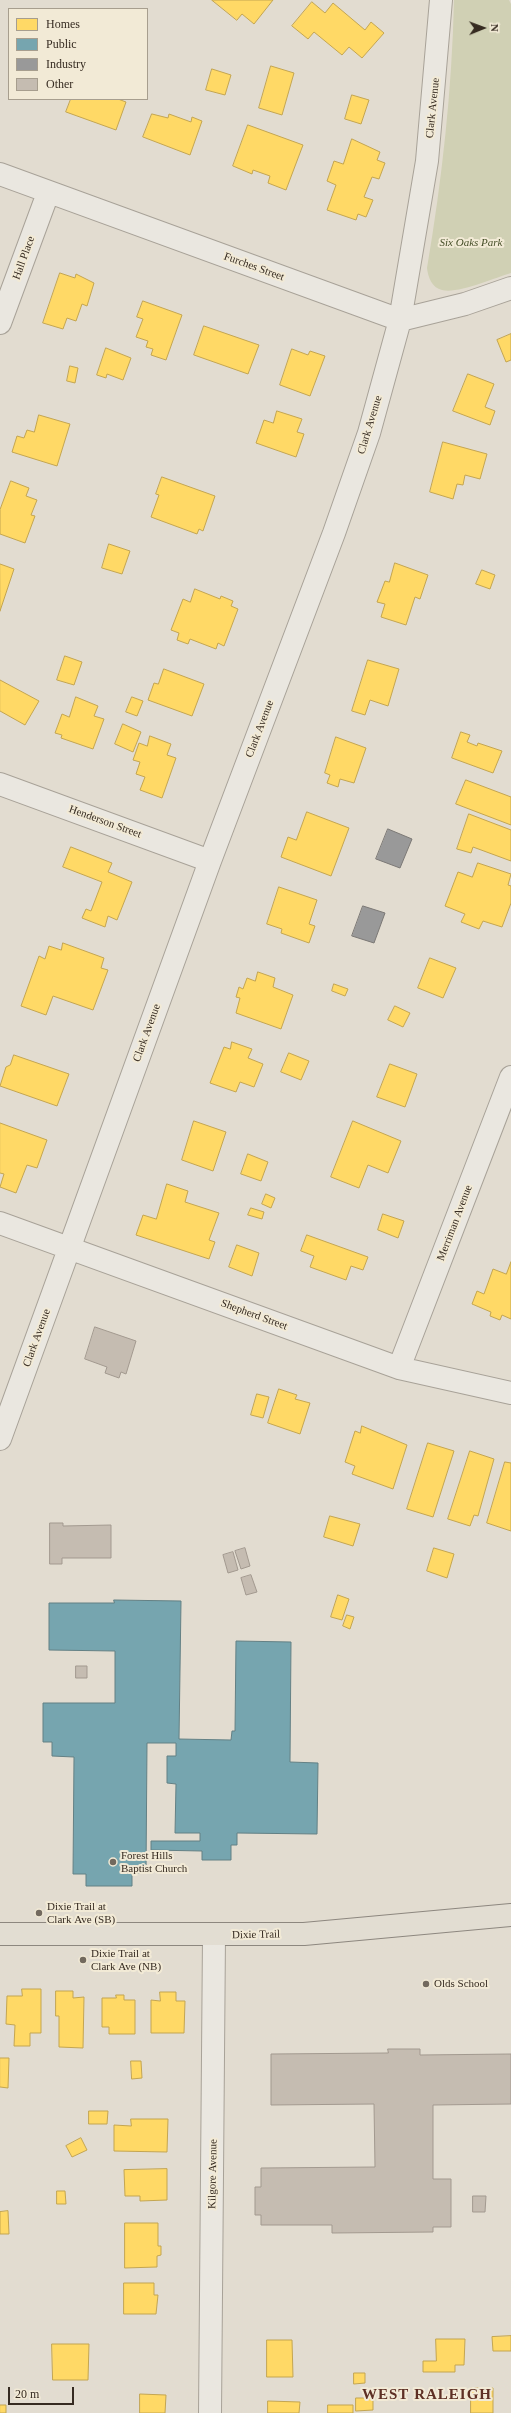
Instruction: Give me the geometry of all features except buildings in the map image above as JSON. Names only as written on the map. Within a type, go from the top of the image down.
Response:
[{"type":"main road","name":"Dixie Trail","points":[[0,1934],[214,1936],[304,1934],[511,1915]]},
{"type":"street","name":"Clark Avenue","points":[[0,1439],[68,1248],[210,861],[334,533],[368,433],[400,320],[427,161],[441,0]]},
{"type":"street","name":"Furches Street","points":[[0,174],[400,320]]},
{"type":"street","name":"Hall Place","points":[[0,323],[48,192]]},
{"type":"street","points":[[400,320],[451,308],[511,288]]},
{"type":"street","name":"Henderson Street","points":[[0,784],[210,861]]},
{"type":"street","name":"Merriman Avenue","points":[[400,1368],[511,1078]]},
{"type":"street","name":"Shepherd Street","points":[[0,1223],[400,1368],[511,1393]]},
{"type":"street","name":"Kilgore Avenue","points":[[210,2413],[214,1936]]},
{"type":"green space","name":"Six Oaks Park","points":[[454,0],[509,0],[511,4],[511,273],[466,288],[449,291],[439,289],[433,285],[428,275],[427,268],[437,202],[449,101]]},
{"type":"place","name":"Forest Hills Baptist Church","points":[[113,1862]]},
{"type":"place","name":"Dixie Trail at Clark Ave (SB)","points":[[39,1913]]},
{"type":"place","name":"Dixie Trail at Clark Ave (NB)","points":[[83,1960]]},
{"type":"place","name":"Olds School","points":[[426,1984]]},
{"type":"district","name":"WEST RALEIGH","points":[[427,2395]]}]
